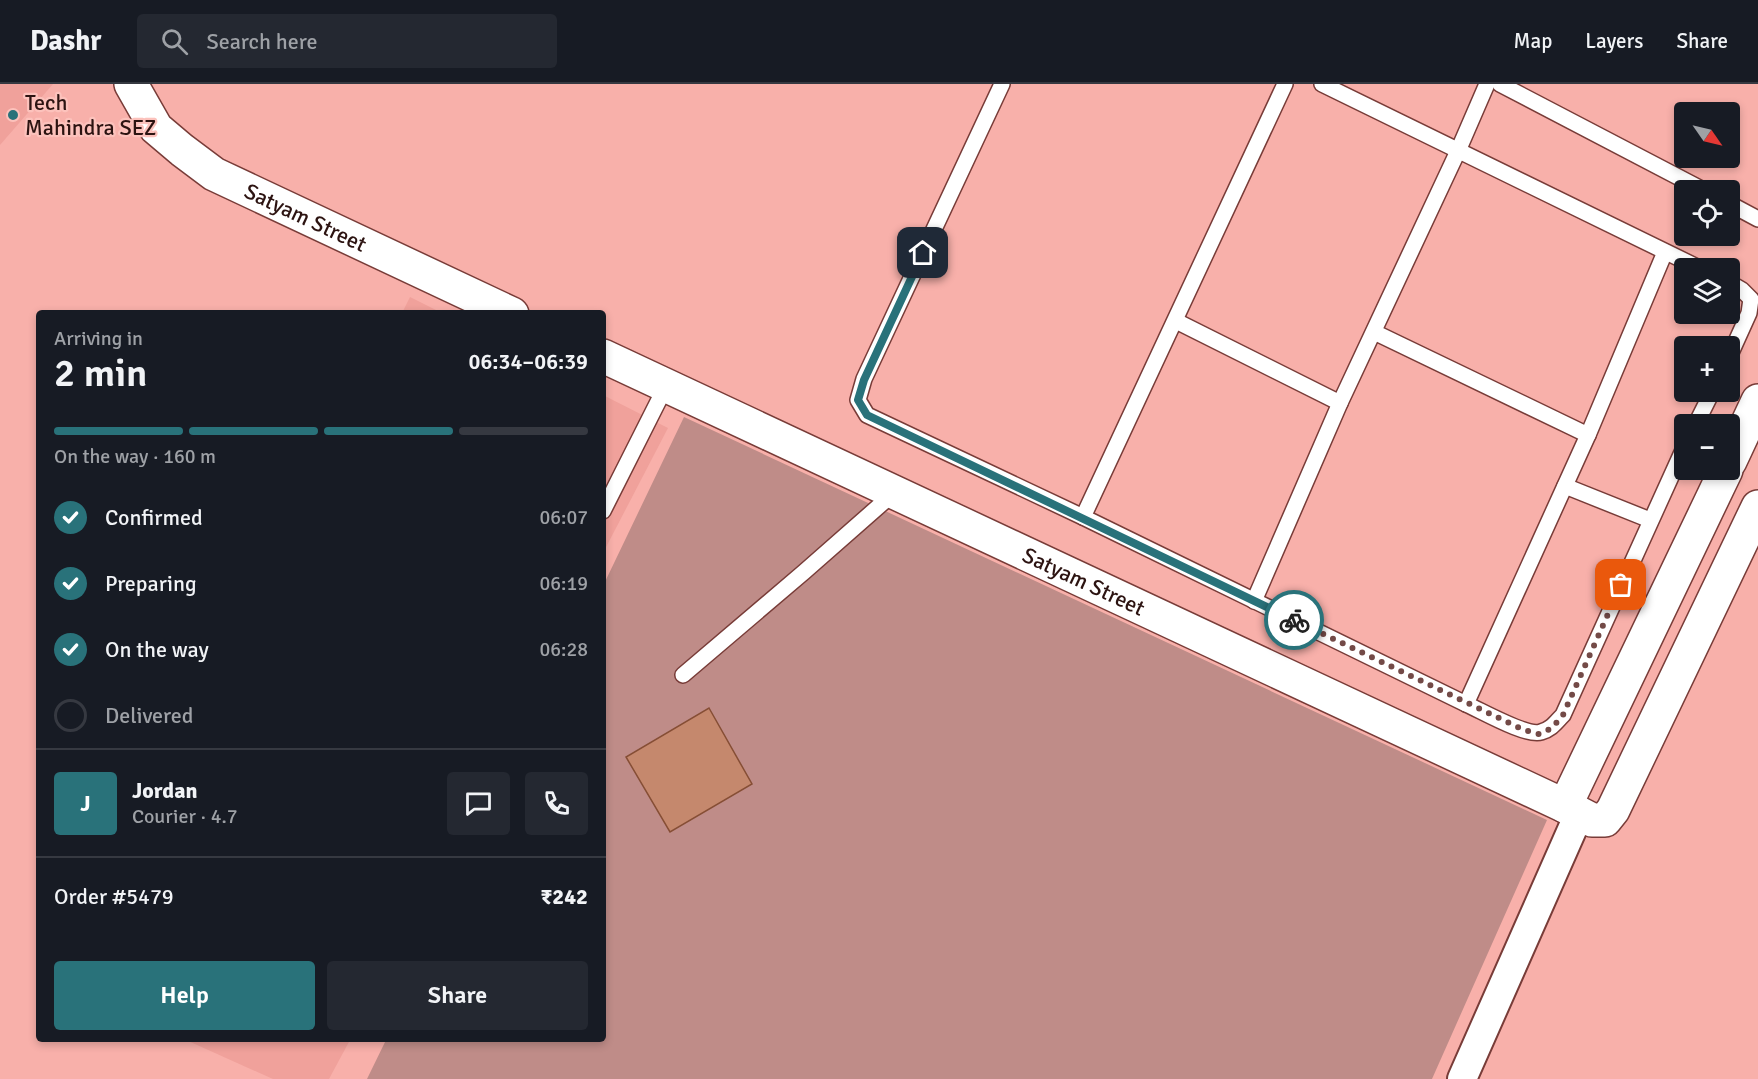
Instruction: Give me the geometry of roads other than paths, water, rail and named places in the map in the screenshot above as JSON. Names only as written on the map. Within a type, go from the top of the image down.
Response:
[{"type":"street","name":"Satyam Street","points":[[131,84],[156,128],[214,174],[503,310]]},
{"type":"street","name":"Satyam Street","points":[[606,357],[1592,820],[1605,820],[1613,810],[1758,507]]},
{"type":"street","points":[[1740,440],[1758,401]]},
{"type":"street","points":[[1462,1079],[1572,810],[1721,480]]},
{"type":"lane","points":[[1002,84],[864,380],[858,400],[867,415],[1083,517],[1466,704],[1524,730],[1539,734],[1552,728],[1563,715],[1674,469]]},
{"type":"lane","points":[[1083,517],[1285,84]]},
{"type":"lane","points":[[1322,84],[1678,258]]},
{"type":"lane","points":[[1254,601],[1340,404],[1488,84]]},
{"type":"lane","points":[[1500,84],[1684,180]]},
{"type":"lane","points":[[1740,209],[1758,219]]},
{"type":"lane","points":[[1466,704],[1588,435],[1665,252]]},
{"type":"lane","points":[[1738,336],[1749,313],[1751,299],[1740,289]]},
{"type":"lane","points":[[1176,321],[1340,404]]},
{"type":"lane","points":[[1374,333],[1588,435]]},
{"type":"lane","points":[[606,505],[666,386]]},
{"type":"lane","points":[[1565,486],[1650,520]]},
{"type":"lane","points":[[683,675],[895,492]]},
{"type":"place","name":"Tech Mahindra SEZ","points":[[13,115]]}]
